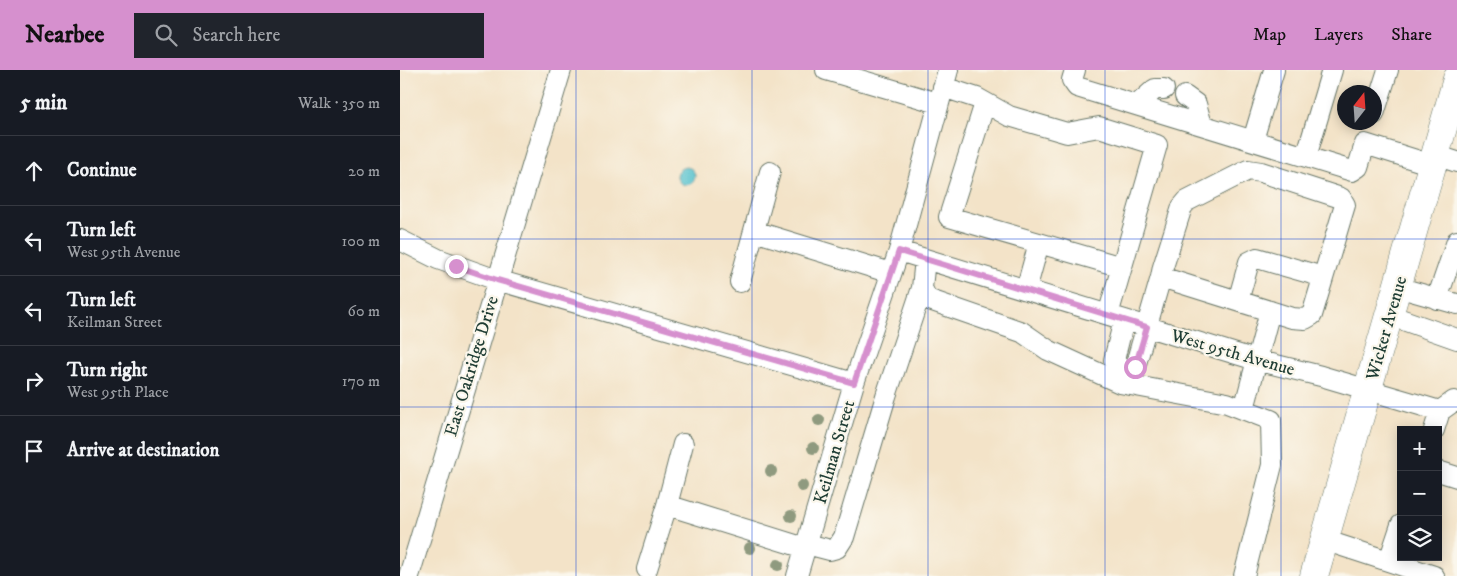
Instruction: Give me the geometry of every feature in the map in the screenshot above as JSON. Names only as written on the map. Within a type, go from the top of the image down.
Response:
[{"type":"highway","name":"Wicker Avenue","points":[[1314,576],[1397,287],[1441,160],[1452,116],[1457,79]]},
{"type":"street","name":"East Oakridge Drive","points":[[408,576],[561,70]]},
{"type":"street","points":[[826,70],[943,87],[977,98],[1009,116],[1067,133],[1099,128],[1157,145],[1122,268],[1116,318],[1114,360],[1122,378]]},
{"type":"street","points":[[1075,70],[1072,80],[1076,87],[1352,171],[1358,166],[1370,130]]},
{"type":"street","points":[[1253,140],[1274,70]]},
{"type":"street","points":[[1306,157],[1332,70]]},
{"type":"street","points":[[1382,89],[1388,70]]},
{"type":"street","name":"Keilman Street","points":[[797,576],[854,383],[899,251],[943,87]]},
{"type":"street","points":[[1136,105],[1155,89],[1164,89]]},
{"type":"street","points":[[1185,96],[1196,104],[1202,125]]},
{"type":"street","points":[[985,103],[949,217],[1122,268]]},
{"type":"street","points":[[1366,144],[1441,160]]},
{"type":"street","points":[[1122,378],[1135,367],[1163,267],[1182,207],[1187,201],[1248,170],[1261,172],[1341,198],[1345,205],[1312,315],[1305,319],[1292,318],[1161,277]]},
{"type":"street","points":[[740,282],[770,172]]},
{"type":"street","points":[[754,231],[891,273]]},
{"type":"street","points":[[400,240],[438,259],[497,280],[854,383]]},
{"type":"street","points":[[1437,298],[1457,241]]},
{"type":"street","points":[[1026,290],[1039,243]]},
{"type":"street","name":"West 95th Avenue","points":[[899,251],[1256,360],[1368,390],[1444,414]]},
{"type":"street","points":[[1238,301],[1250,262],[1257,258],[1323,276]]},
{"type":"street","points":[[667,505],[806,546],[830,550],[837,548],[844,537],[886,396],[922,288],[926,259]]},
{"type":"street","points":[[1397,287],[1457,304]]},
{"type":"street","points":[[922,288],[927,299],[1022,332],[1048,350],[1122,378],[1227,403],[1271,420],[1272,465],[1244,576]]},
{"type":"street","points":[[1244,409],[1270,311]]},
{"type":"street","points":[[1389,315],[1457,339]]},
{"type":"street","points":[[646,570],[667,505],[683,444]]},
{"type":"street","points":[[1442,472],[1457,477]]},
{"type":"street","points":[[1389,562],[1397,537]]},
{"type":"street","points":[[1324,540],[1434,576]]},
{"type":"water","points":[[686,167],[692,170],[695,176],[692,182],[686,185],[680,182],[677,176],[680,170]]},
{"type":"route","points":[[456,266],[497,280],[854,383],[899,251],[1147,327],[1135,367]]}]
